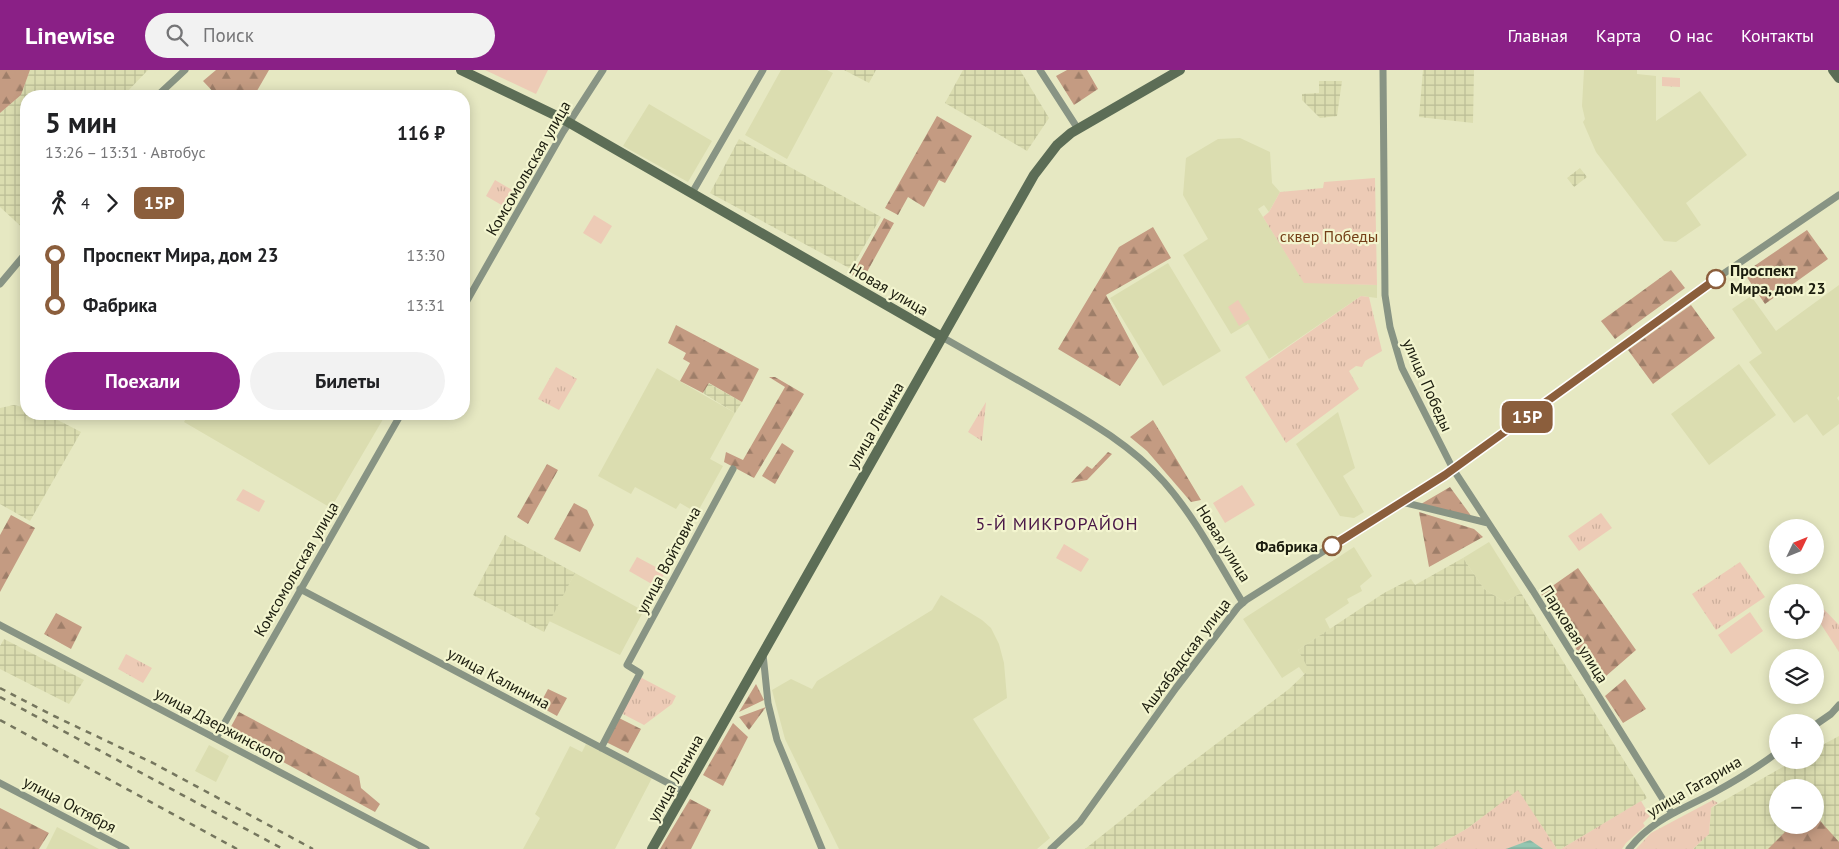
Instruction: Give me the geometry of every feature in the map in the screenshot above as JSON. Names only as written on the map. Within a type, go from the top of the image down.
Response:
[{"type":"street","points":[[163,90],[185,70]]},
{"type":"street","name":"Новая улица","points":[[461,70],[569,123],[1086,420],[1118,441],[1140,459],[1172,492],[1194,522],[1243,602]]},
{"type":"street","name":"Комсомольская улица","points":[[470,296],[569,123],[603,70]]},
{"type":"street","points":[[692,193],[763,70]]},
{"type":"street","points":[[1040,70],[1078,129]]},
{"type":"street","name":"улица Ленина","points":[[652,849],[1034,175],[1057,145],[1078,129],[1180,70]]},
{"type":"street","name":"улица Победы","points":[[1383,70],[1384,275],[1390,327],[1402,368],[1453,469]]},
{"type":"street","points":[[1834,70],[1839,78]]},
{"type":"street","name":"Ашхабадская улица","points":[[1052,849],[1080,822],[1176,688],[1243,602],[1453,469],[1701,289],[1839,195]]},
{"type":"street","points":[[0,284],[20,260]]},
{"type":"street","name":"Комсомольская улица","points":[[216,738],[398,420]]},
{"type":"street","name":"улица Войтовича","points":[[601,748],[640,673],[626,665],[733,469]]},
{"type":"street","name":"Парковая улица","points":[[1453,469],[1533,591],[1672,814]]},
{"type":"street","points":[[1402,502],[1488,523]]},
{"type":"street","name":"улица Калинина","points":[[300,589],[685,792]]},
{"type":"street","name":"улица Дзержинского","points":[[0,625],[426,849]]},
{"type":"street","points":[[763,651],[768,702],[777,740],[822,849]]},
{"type":"street","points":[[1824,719],[1839,705]]},
{"type":"street","name":"улица Гагарина","points":[[1629,849],[1655,823],[1715,792],[1769,758]]},
{"type":"street","name":"улица Октября","points":[[0,783],[126,849]]},
{"type":"shaded area","points":[[30,70],[148,70],[129,90],[23,90]]},
{"type":"shaded area","points":[[781,70],[827,70],[833,73],[787,159],[745,135]]},
{"type":"shaded area","points":[[844,70],[876,70],[869,83]]},
{"type":"shaded area","points":[[963,70],[1020,70],[1049,118],[1027,151],[945,103]]},
{"type":"shaded area","points":[[1423,70],[1474,70],[1473,123],[1419,117]]},
{"type":"shaded area","points":[[1584,70],[1637,70],[1637,74],[1656,76],[1656,121],[1700,91],[1747,155],[1686,203],[1701,225],[1676,242],[1664,241],[1596,152],[1583,122],[1585,119],[1582,106]]},
{"type":"shaded area","points":[[1319,81],[1342,81],[1337,116],[1320,118],[1302,100],[1302,94],[1319,93]]},
{"type":"shaded area","points":[[20,96],[20,225],[0,207],[0,113]]},
{"type":"shaded area","points":[[649,104],[712,141],[688,182],[623,146]]},
{"type":"shaded area","points":[[1240,138],[1270,152],[1272,183],[1280,192],[1269,212],[1264,205],[1258,209],[1304,282],[1377,285],[1377,298],[1361,296],[1269,359],[1248,324],[1231,334],[1183,255],[1208,239],[1183,195],[1186,158],[1218,139]]},
{"type":"shaded area","points":[[739,139],[881,217],[851,269],[710,193]]},
{"type":"shaded area","points":[[1580,168],[1587,177],[1574,187],[1567,178]]},
{"type":"shaded area","points":[[1168,263],[1221,351],[1163,386],[1110,298]]},
{"type":"shaded area","points":[[1839,285],[1839,396],[1837,398],[1839,401],[1839,424],[1823,436],[1807,414],[1794,423],[1749,362],[1762,353],[1732,309],[1751,296],[1776,331]]},
{"type":"shaded area","points":[[1739,364],[1776,415],[1709,465],[1671,414]]},
{"type":"shaded area","points":[[657,368],[735,413],[710,459],[723,466],[697,513],[680,503],[676,509],[635,487],[631,494],[598,476]]},
{"type":"shaded area","points":[[708,383],[742,402],[735,413],[703,393]]},
{"type":"shaded area","points":[[14,405],[20,406],[20,420],[58,420],[81,432],[30,521],[0,504],[0,408]]},
{"type":"shaded area","points":[[1338,412],[1355,468],[1343,476],[1364,512],[1354,518],[1340,516],[1296,444]]},
{"type":"shaded area","points":[[185,420],[382,420],[331,508],[184,422]]},
{"type":"shaded area","points":[[505,535],[575,573],[544,632],[473,595]]},
{"type":"shaded area","points":[[1489,542],[1521,593],[1505,602],[1484,589],[1463,558]]},
{"type":"shaded area","points":[[1354,547],[1372,576],[1360,586],[1362,591],[1347,599],[1349,603],[1325,619],[1330,629],[1298,650],[1310,670],[1305,675],[1299,667],[1282,678],[1243,619]]},
{"type":"shaded area","points":[[1463,558],[1484,589],[1505,602],[1521,593],[1647,798],[1561,849],[1557,849],[1518,791],[1468,828],[1432,849],[1085,849],[1167,781],[1289,689],[1309,670],[1298,650],[1384,593],[1411,579],[1415,585]]},
{"type":"shaded area","points":[[575,573],[640,609],[642,614],[620,655],[549,621]]},
{"type":"shaded area","points":[[941,595],[982,620],[991,628],[999,644],[1004,663],[1007,698],[973,719],[1050,838],[1037,849],[839,849],[785,739],[772,690],[791,679],[812,689],[817,681],[932,610]]},
{"type":"shaded area","points":[[4,639],[84,680],[69,704],[0,669],[0,646]]},
{"type":"shaded area","points":[[1839,736],[1839,849],[1693,849],[1709,834],[1711,808],[1779,769],[1824,769],[1824,744]]},
{"type":"shaded area","points":[[586,744],[652,778],[615,849],[523,849],[540,818],[535,814],[570,746],[582,752]]},
{"type":"shaded area","points":[[209,745],[229,756],[216,782],[195,771]]},
{"type":"shaded area","points":[[57,827],[99,849],[46,849]]},
{"type":"shaded area","points":[[1530,840],[1543,849],[1506,849]]},
{"type":"green space","points":[[0,70],[30,70],[23,90],[20,90],[20,96],[0,113]]},
{"type":"green space","points":[[216,70],[269,70],[257,90],[211,90],[203,81]]},
{"type":"green space","points":[[485,70],[548,70],[536,94]]},
{"type":"green space","points":[[1067,70],[1087,70],[1098,89],[1074,105],[1056,76]]},
{"type":"green space","points":[[1662,77],[1680,78],[1680,87],[1662,86]]},
{"type":"green space","points":[[937,116],[972,136],[945,183],[939,180],[924,207],[908,197],[898,215],[885,208]]},
{"type":"green space","name":"сквер Победы","points":[[1375,178],[1377,285],[1304,283],[1263,217],[1269,212],[1280,192],[1323,188],[1324,182]]},
{"type":"green space","points":[[495,180],[514,191],[505,207],[486,196]]},
{"type":"green space","points":[[594,215],[612,226],[601,244],[583,233]]},
{"type":"green space","points":[[884,218],[894,223],[862,281],[852,275]]},
{"type":"green space","points":[[1153,227],[1171,258],[1106,295],[1139,357],[1120,386],[1058,349],[1119,247]]},
{"type":"green space","points":[[1807,230],[1828,259],[1765,304],[1744,273]]},
{"type":"green space","points":[[1671,270],[1685,288],[1615,339],[1601,321]]},
{"type":"green space","points":[[1361,296],[1369,297],[1382,351],[1365,361],[1362,367],[1356,366],[1349,371],[1359,389],[1286,443],[1245,377]]},
{"type":"green space","points":[[1238,300],[1250,319],[1239,326],[1228,307]]},
{"type":"green space","points":[[1691,305],[1715,338],[1653,384],[1628,350]]},
{"type":"green space","points":[[676,325],[759,369],[742,402],[709,383],[703,393],[680,381],[690,363],[683,359],[686,353],[668,343]]},
{"type":"green space","points":[[556,367],[577,379],[559,410],[538,399]]},
{"type":"green space","points":[[769,377],[775,377],[804,394],[754,478],[724,462],[726,452],[743,460],[785,387]]},
{"type":"green space","points":[[986,402],[982,441],[968,432]]},
{"type":"green space","points":[[1153,420],[1201,500],[1191,502],[1147,451],[1130,437]]},
{"type":"green space","points":[[782,443],[794,451],[775,484],[762,476]]},
{"type":"green space","points":[[1108,452],[1112,454],[1087,480],[1071,483],[1087,466],[1092,469]]},
{"type":"green space","points":[[547,464],[558,470],[528,524],[517,517]]},
{"type":"green space","points":[[1242,485],[1255,505],[1225,523],[1213,503]]},
{"type":"green space","points":[[1450,487],[1472,517],[1421,504]]},
{"type":"green space","points":[[243,489],[265,501],[259,512],[236,500]]},
{"type":"green space","points":[[574,503],[587,510],[594,525],[580,552],[554,539]]},
{"type":"green space","points":[[1419,512],[1474,529],[1483,537],[1429,567]]},
{"type":"green space","points":[[1601,513],[1612,528],[1579,551],[1568,536]]},
{"type":"green space","points":[[11,515],[35,528],[0,592],[0,535]]},
{"type":"green space","points":[[1064,544],[1089,559],[1081,572],[1056,558]]},
{"type":"green space","points":[[637,557],[665,572],[657,587],[629,571]]},
{"type":"green space","points":[[1740,562],[1765,597],[1716,630],[1692,594]]},
{"type":"green space","points":[[1578,568],[1636,650],[1598,683],[1541,594]]},
{"type":"green space","points":[[1824,609],[1839,625],[1839,652],[1824,629]]},
{"type":"green space","points":[[1750,612],[1763,631],[1731,654],[1718,635]]},
{"type":"green space","points":[[56,613],[82,627],[71,649],[44,634]]},
{"type":"green space","points":[[126,654],[152,668],[143,683],[118,669]]},
{"type":"green space","points":[[640,677],[676,696],[672,704],[644,725],[621,713]]},
{"type":"green space","points":[[1625,679],[1646,709],[1623,723],[1605,696]]},
{"type":"green space","points":[[756,684],[764,700],[739,712]]},
{"type":"green space","points":[[548,689],[567,698],[557,716],[539,706]]},
{"type":"green space","points":[[766,707],[749,730],[739,717]]},
{"type":"green space","points":[[239,712],[359,776],[361,788],[380,804],[375,812],[228,732]]},
{"type":"green space","points":[[619,718],[641,729],[628,753],[606,742]]},
{"type":"green space","points":[[733,723],[748,737],[723,786],[703,775]]},
{"type":"green space","points":[[1518,790],[1557,849],[1432,849],[1468,828]]},
{"type":"green space","points":[[690,799],[711,810],[691,849],[660,849]]},
{"type":"green space","points":[[1713,800],[1718,803],[1711,808],[1709,834],[1693,849],[1636,849],[1651,833]]},
{"type":"green space","points":[[1641,801],[1650,816],[1643,823],[1645,826],[1622,849],[1561,849]]},
{"type":"green space","points":[[0,808],[49,833],[39,849],[0,849]]},
{"type":"green space","points":[[1824,825],[1839,842],[1839,849],[1768,849],[1783,834],[1824,834]]},
{"type":"railway","points":[[0,688],[153,763],[313,849]]},
{"type":"railway","points":[[0,697],[283,849]]},
{"type":"railway","points":[[0,720],[237,849]]},
{"type":"bus line","name":"15Р","points":[[1332,546],[1445,475],[1716,279]]},
{"type":"place","name":"Проспект Мира, дом 23","points":[[1716,279]]},
{"type":"place","name":"Фабрика","points":[[1332,546]]},
{"type":"district","name":"5-Й МИКРОРАЙОН","points":[[1057,524]]}]
